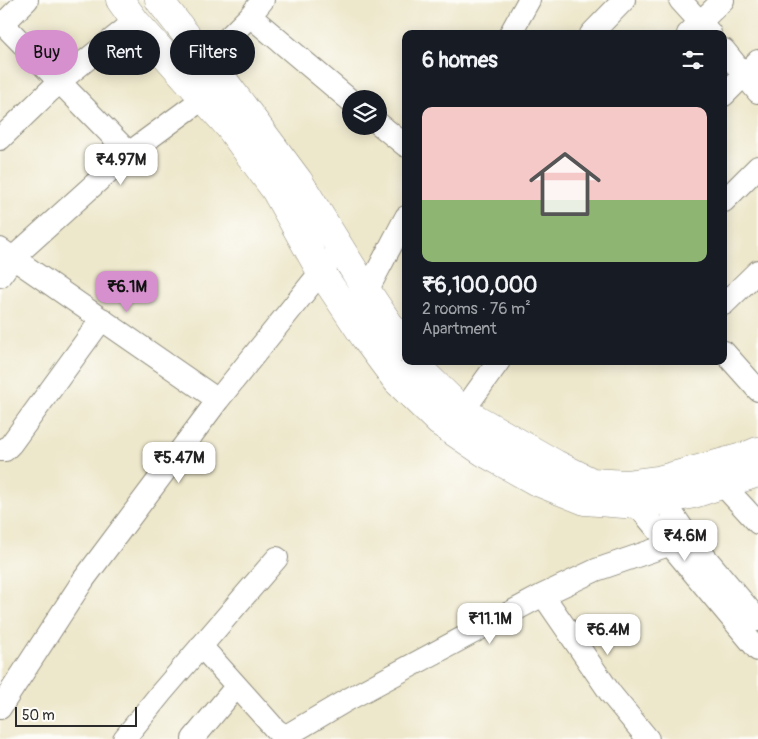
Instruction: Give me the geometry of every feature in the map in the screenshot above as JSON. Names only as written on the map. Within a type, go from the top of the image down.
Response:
[{"type":"main road","points":[[159,0],[182,30]]},
{"type":"main road","points":[[128,10],[229,127],[275,190],[321,272],[365,338],[397,381],[439,422],[483,452],[535,481],[585,501],[661,490],[758,451]]},
{"type":"main road","points":[[219,75],[298,180],[367,291],[402,340]]},
{"type":"main road","points":[[421,365],[463,411],[556,464],[592,482],[632,494]]},
{"type":"main road","points":[[661,490],[694,494],[758,473]]},
{"type":"street","points":[[27,0],[1,22],[129,153]]},
{"type":"street","points":[[512,30],[529,0]]},
{"type":"street","points":[[595,30],[624,0]]},
{"type":"street","points":[[680,0],[700,30],[723,0]]},
{"type":"street","points":[[235,30],[256,8],[342,92]]},
{"type":"street","points":[[0,139],[59,82],[128,10]]},
{"type":"street","points":[[727,52],[751,68],[758,92]]},
{"type":"street","points":[[727,92],[751,68]]},
{"type":"street","points":[[0,276],[7,253],[129,153],[225,82]]},
{"type":"street","points":[[387,131],[402,143]]},
{"type":"street","points":[[727,197],[758,167]]},
{"type":"street","points":[[367,291],[402,225]]},
{"type":"street","points":[[0,708],[84,579],[218,400],[340,248]]},
{"type":"street","points":[[7,253],[218,400]]},
{"type":"street","points":[[727,301],[758,271]]},
{"type":"street","points":[[0,450],[5,450],[11,444],[102,319]]},
{"type":"street","points":[[727,355],[755,380]]},
{"type":"street","points":[[463,411],[496,365]]},
{"type":"street","points":[[723,485],[758,523]]},
{"type":"street","points":[[661,490],[680,541],[758,650]]},
{"type":"street","points":[[632,494],[758,620]]},
{"type":"street","points":[[201,646],[283,737],[347,700],[543,595],[596,570],[680,541]]},
{"type":"street","points":[[124,739],[277,558]]},
{"type":"street","points":[[543,595],[612,694],[647,739]]},
{"type":"street","points":[[192,739],[236,687]]}]
